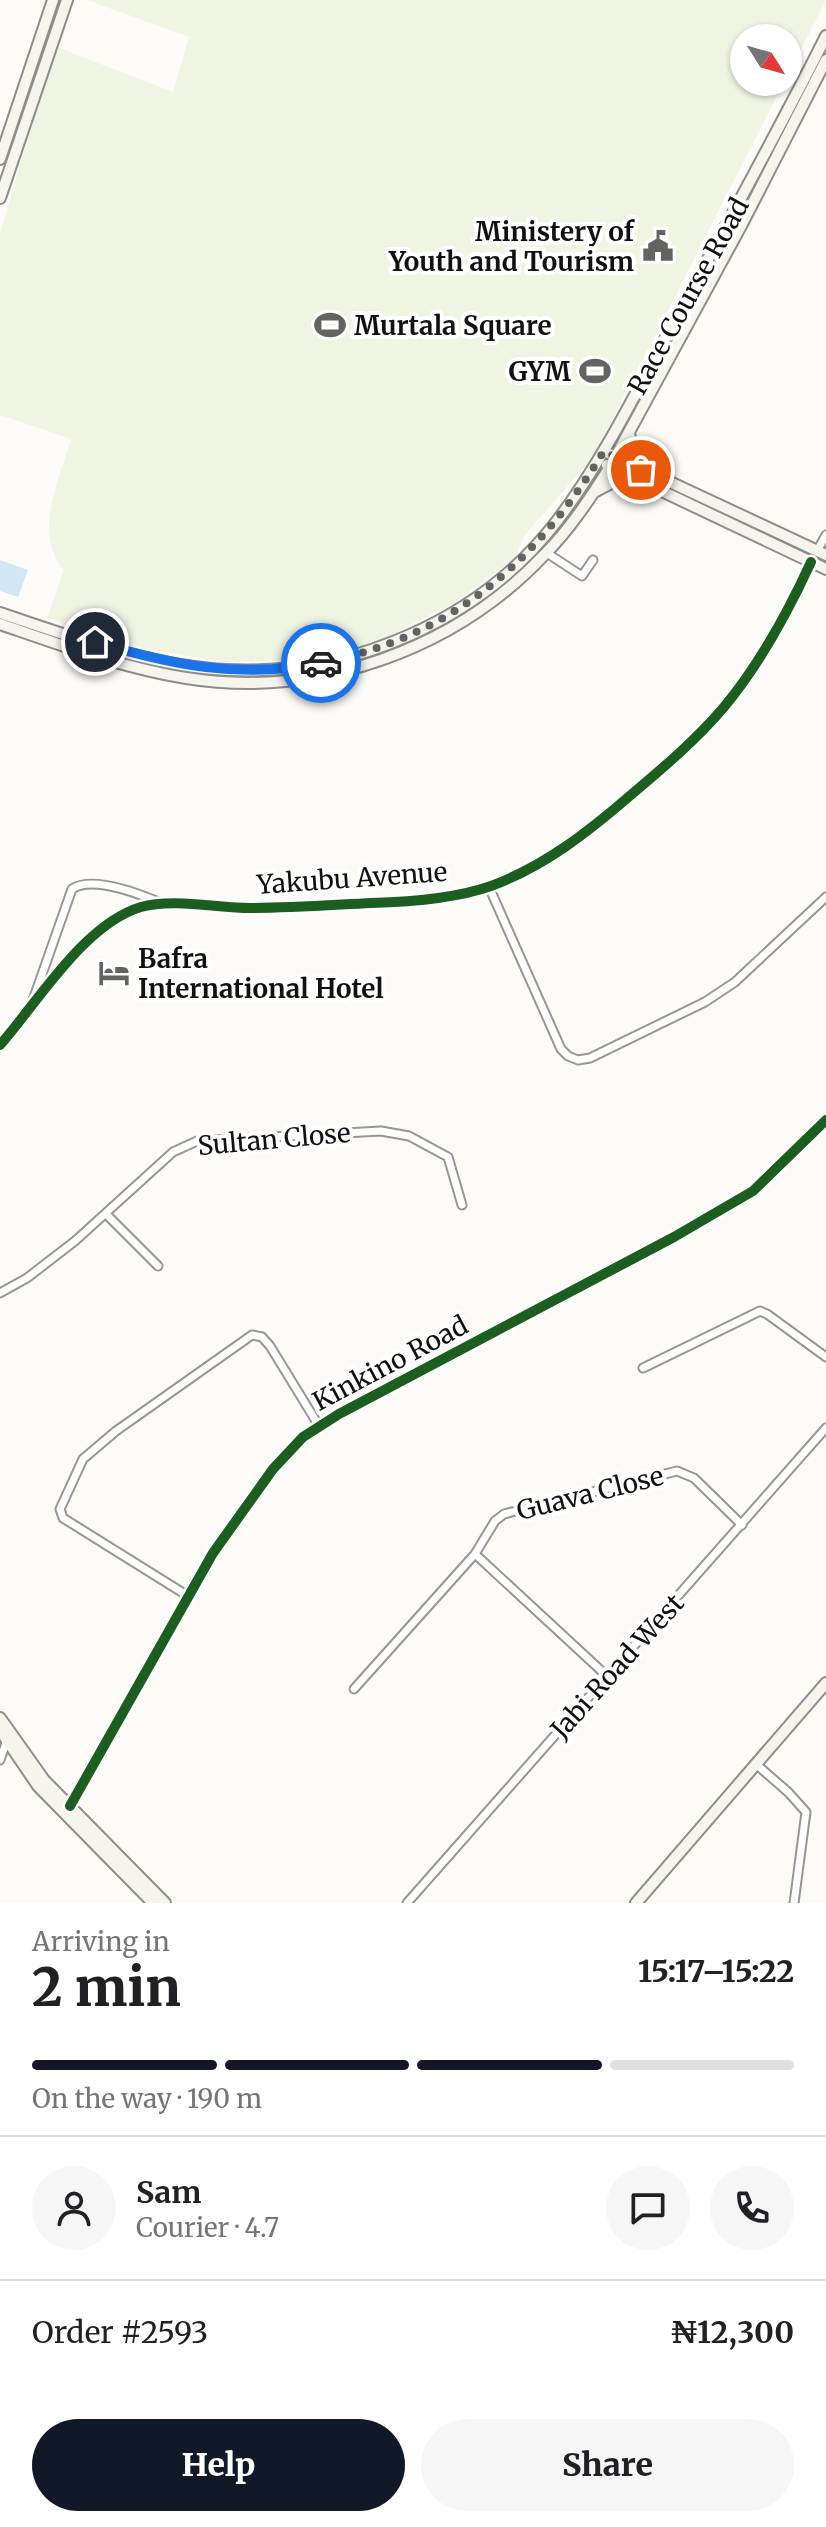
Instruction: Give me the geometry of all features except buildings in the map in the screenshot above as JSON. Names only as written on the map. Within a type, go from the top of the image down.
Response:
[{"type":"main road","points":[[0,159],[53,0]]},
{"type":"main road","points":[[0,198],[67,0]]},
{"type":"main road","name":"Race Course Road","points":[[0,613],[152,659],[230,671],[305,666],[347,658],[386,646],[447,616],[508,573],[557,521],[601,456],[826,36]]},
{"type":"main road","name":"Race Course Road","points":[[0,624],[147,670],[188,679],[270,682],[353,670],[392,657],[475,613],[516,582],[547,553],[613,462],[742,224],[826,60]]},
{"type":"main road","points":[[629,432],[637,474]]},
{"type":"main road","points":[[601,456],[826,569]]},
{"type":"main road","points":[[594,491],[637,474],[822,553]]},
{"type":"main road","points":[[636,1903],[826,1683]]},
{"type":"main road","points":[[0,1718],[6,1734],[38,1786],[160,1902]]},
{"type":"main road","points":[[6,1734],[142,1886]]},
{"type":"street","points":[[822,553],[826,535]]},
{"type":"street","points":[[547,553],[582,576],[593,560]]},
{"type":"street","name":"Yakubu Avenue","points":[[0,1045],[88,940],[141,907],[163,904],[250,908],[390,903],[489,887],[545,861],[587,833],[692,740],[725,706],[755,664],[794,598],[811,562]]},
{"type":"street","points":[[31,1007],[72,889],[79,884],[95,884],[136,893],[163,904]]},
{"type":"street","points":[[489,887],[561,1049],[578,1060],[602,1053],[705,1002],[735,982],[826,897]]},
{"type":"street","name":"Kinkino Road","points":[[70,1806],[213,1553],[273,1469],[303,1437],[674,1237],[753,1191],[826,1120]]},
{"type":"street","name":"Sultan Close","points":[[0,1293],[27,1278],[106,1214],[173,1152],[197,1141],[381,1131],[409,1136],[445,1154],[462,1205]]},
{"type":"street","points":[[106,1214],[158,1266]]},
{"type":"street","points":[[643,1368],[760,1311],[826,1357]]},
{"type":"street","points":[[188,1596],[63,1518],[60,1509],[83,1459],[116,1431],[252,1335],[262,1337],[270,1346],[319,1426]]},
{"type":"street","name":"Jabi Road West","points":[[407,1903],[826,1428]]},
{"type":"street","name":"Guava Close","points":[[475,1554],[495,1521],[504,1514],[677,1471],[694,1478],[742,1525]]},
{"type":"street","points":[[354,1689],[475,1554],[608,1677]]},
{"type":"street","points":[[0,1760],[6,1734]]},
{"type":"street","points":[[757,1765],[806,1812],[794,1903]]},
{"type":"green space","name":"Murtala Square","points":[[87,0],[826,0],[802,47],[802,24],[730,24],[730,96],[777,96],[594,456],[524,536],[514,559],[451,605],[383,639],[304,660],[223,662],[137,647],[47,618],[64,570],[50,540],[51,506],[71,439],[0,415],[0,234],[54,46],[173,92],[189,37]]},
{"type":"water","points":[[0,560],[28,570],[18,597],[0,591]]},
{"type":"cycle path","points":[[0,1045],[81,947],[120,916],[141,907],[181,903],[280,908],[432,899],[491,886],[530,869],[616,808],[714,719],[761,655],[811,562]]},
{"type":"cycle path","points":[[70,1806],[213,1553],[273,1469],[303,1437],[339,1414],[674,1237],[753,1191],[826,1120]]},
{"type":"way so far","points":[[321,663],[386,646],[419,631],[447,616],[508,573],[557,521],[604,451],[641,470]]},
{"type":"place","name":"Ministery of Youth and Tourism","points":[[658,246]]},
{"type":"place","name":"Murtala Square","points":[[330,325]]},
{"type":"place","name":"GYM","points":[[595,371]]},
{"type":"place","name":"Bafra International Hotel","points":[[114,973]]},
{"type":"route","points":[[95,642],[152,659],[230,671],[321,663]]}]
